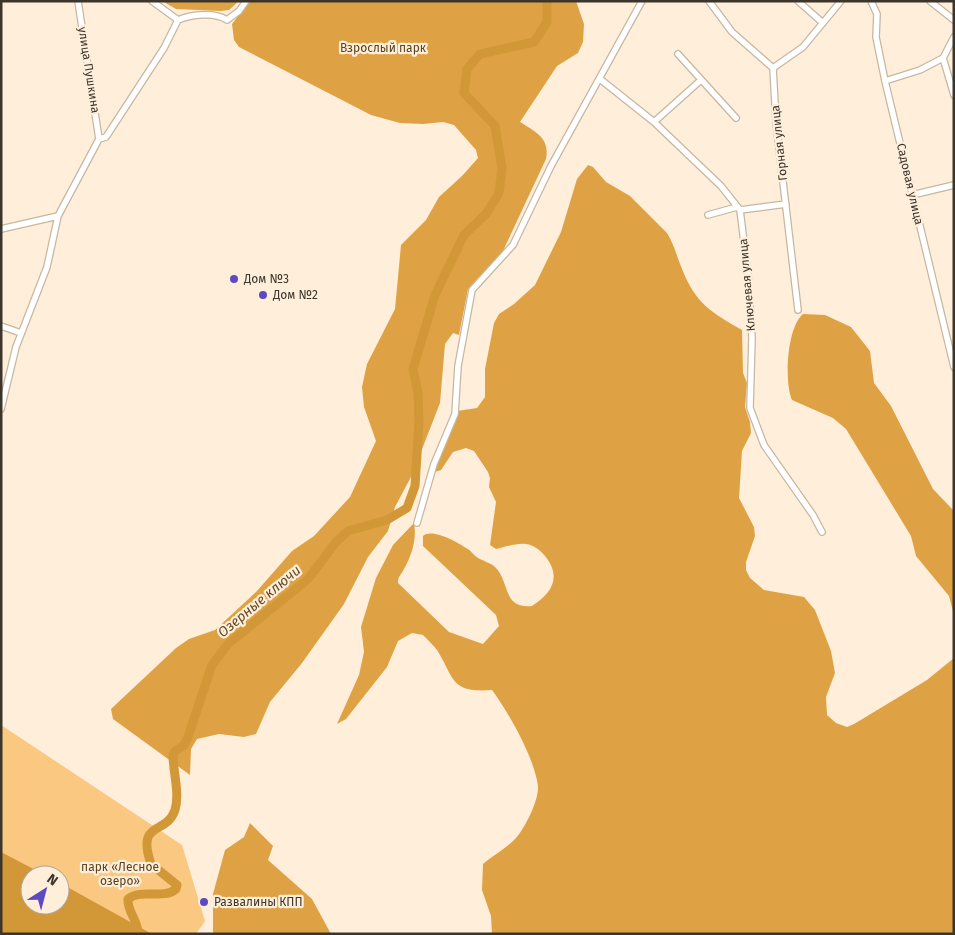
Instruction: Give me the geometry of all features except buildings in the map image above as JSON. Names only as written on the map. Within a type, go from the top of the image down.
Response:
[{"type":"street","name":"улица Пушкина","points":[[78,1],[99,139]]},
{"type":"street","points":[[152,1],[178,20],[199,15],[218,16],[227,20],[239,11],[246,1]]},
{"type":"street","points":[[417,523],[436,458],[455,414],[458,366],[472,290],[513,245],[551,166],[642,1]]},
{"type":"street","points":[[710,1],[732,32],[773,68],[803,48],[841,1]]},
{"type":"street","points":[[798,1],[823,23]]},
{"type":"street","name":"Садовая улица","points":[[871,1],[877,14],[876,37],[885,80],[954,368]]},
{"type":"street","points":[[930,1],[954,20]]},
{"type":"street","points":[[1,409],[21,333],[47,267],[58,216],[99,139],[106,137],[164,48],[178,20]]},
{"type":"street","points":[[885,80],[920,70],[942,58],[954,37]]},
{"type":"street","points":[[678,54],[736,118]]},
{"type":"street","points":[[942,58],[954,95]]},
{"type":"street","name":"Горная улица","points":[[773,68],[774,95],[798,310]]},
{"type":"street","name":"Ключевая улица","points":[[600,79],[654,122],[721,186],[738,209],[748,274],[752,338],[750,408],[764,444],[813,515],[822,532]]},
{"type":"street","points":[[654,122],[701,80]]},
{"type":"street","points":[[912,194],[954,185]]},
{"type":"street","points":[[708,215],[738,209],[786,204]]},
{"type":"street","points":[[1,228],[58,216]]},
{"type":"street","points":[[1,326],[21,333]]},
{"type":"green space","points":[[162,1],[239,1],[229,10],[221,11],[176,9]]},
{"type":"green space","name":"Взрослый парк","points":[[250,1],[576,1],[584,24],[583,42],[578,53],[557,66],[520,122],[544,141],[547,152],[546,159],[503,251],[468,289],[459,335],[453,333],[445,344],[440,403],[412,475],[395,507],[388,531],[368,557],[344,604],[302,663],[270,702],[256,734],[244,737],[219,734],[197,739],[191,749],[190,775],[113,719],[111,709],[176,648],[189,639],[215,630],[257,591],[292,551],[314,536],[350,497],[376,441],[364,407],[362,387],[367,364],[395,309],[401,245],[426,220],[439,197],[478,158],[476,150],[454,125],[443,122],[423,124],[400,123],[371,115],[239,47],[234,40],[232,24]]},
{"type":"green space","points":[[588,165],[593,167],[606,182],[630,196],[667,233],[687,281],[699,299],[713,312],[742,330],[743,373],[747,383],[745,407],[751,433],[742,451],[739,498],[754,527],[755,536],[746,562],[746,570],[750,578],[764,590],[804,597],[815,610],[831,651],[835,673],[826,697],[827,715],[836,723],[847,727],[854,724],[927,680],[954,658],[954,934],[492,934],[491,916],[482,890],[483,864],[520,833],[534,806],[538,786],[532,762],[520,736],[492,690],[468,689],[461,686],[451,676],[432,644],[423,635],[412,633],[398,641],[387,667],[346,719],[337,724],[359,675],[364,652],[361,627],[376,578],[393,545],[414,523],[413,547],[398,583],[449,632],[483,644],[499,626],[496,615],[423,546],[423,536],[427,534],[451,539],[493,566],[500,573],[511,599],[522,606],[532,606],[539,601],[545,596],[552,584],[554,578],[553,571],[545,556],[537,548],[522,544],[496,549],[490,545],[496,502],[489,487],[490,478],[488,472],[474,451],[466,448],[453,452],[441,470],[435,472],[435,469],[456,421],[457,411],[477,408],[485,397],[485,369],[494,323],[499,314],[514,304],[535,285],[561,232],[577,179]]},
{"type":"green space","points":[[803,314],[825,315],[851,327],[870,351],[874,383],[891,406],[933,489],[954,511],[954,615],[949,596],[916,556],[911,536],[846,429],[833,418],[792,400],[788,381],[788,355],[793,330]]},
{"type":"green space","name":"парк «Лесное озеро»","points":[[1,725],[182,845],[205,921],[196,934],[1,934]]},
{"type":"green space","points":[[250,823],[273,846],[268,860],[312,899],[331,934],[213,934],[213,894],[225,850],[244,837]]},
{"type":"shaded area","points":[[1,852],[26,865],[20,865],[20,915],[70,915],[70,889],[152,934],[1,934]]},
{"type":"waterway","name":"Озерные ключи","points":[[138,934],[138,929],[129,908],[128,899],[140,894],[165,894],[176,889],[177,885],[151,864],[147,850],[147,841],[150,834],[171,818],[175,810],[177,790],[173,755],[187,740],[212,665],[228,644],[308,579],[336,542],[348,531],[387,520],[407,508],[415,486],[419,422],[418,393],[413,369],[435,295],[464,235],[486,214],[499,193],[502,168],[495,126],[464,93],[467,69],[480,54],[534,42],[547,22],[547,1]]},
{"type":"place","name":"Дом №3","points":[[234,279]]},
{"type":"place","name":"Дом №2","points":[[263,295]]},
{"type":"place","name":"Развалины КПП","points":[[204,902]]}]
